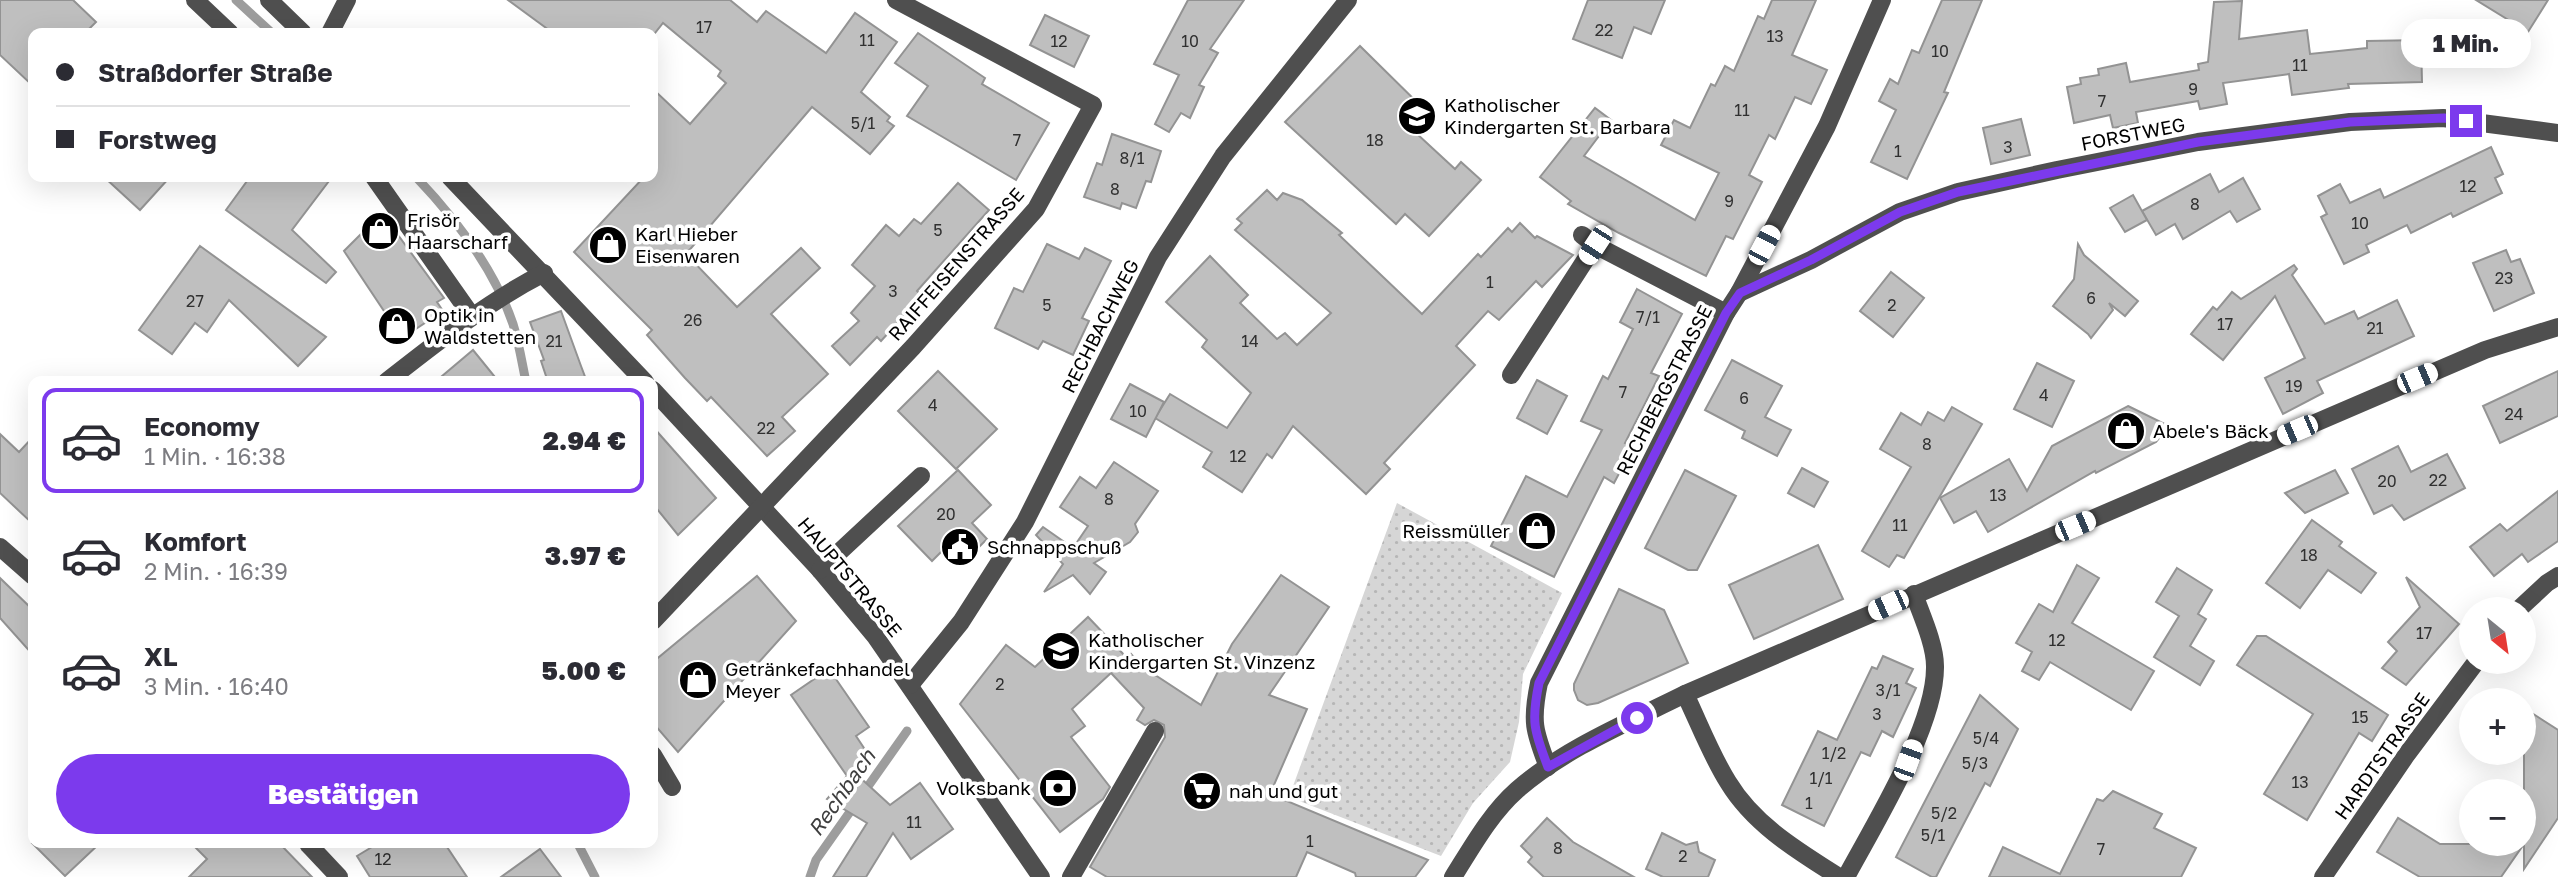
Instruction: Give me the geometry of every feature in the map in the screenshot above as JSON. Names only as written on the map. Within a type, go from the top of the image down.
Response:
[{"type":"street","points":[[195,0],[225,28]]},
{"type":"street","points":[[269,0],[298,28]]},
{"type":"street","points":[[333,28],[347,0]]},
{"type":"street","name":"RAIFFEISENSTRASSE","points":[[761,506],[913,346],[1036,209],[1093,104],[896,0]]},
{"type":"street","name":"RECHBACHWEG","points":[[910,685],[961,622],[1025,522],[1158,257],[1223,156],[1348,0]]},
{"type":"street","name":"RECHBERGSTRASSE","points":[[1548,767],[1537,738],[1533,712],[1539,683],[1726,313],[1740,293],[1826,126],[1882,0]]},
{"type":"street","name":"FORSTWEG","points":[[1740,293],[1811,260],[1900,212],[1958,192],[2121,157],[2198,142],[2350,122],[2444,118],[2558,133]]},
{"type":"street","points":[[378,182],[471,315]]},
{"type":"street","points":[[455,182],[639,376]]},
{"type":"street","points":[[1511,374],[1589,240],[1726,313]]},
{"type":"street","points":[[394,376],[471,315],[544,273]]},
{"type":"street","points":[[1453,877],[1489,821],[1516,790],[1589,743],[1685,694],[2485,350],[2558,327]]},
{"type":"street","name":"HAUPTSTRASSE","points":[[658,395],[820,570],[875,636],[1041,877]]},
{"type":"street","points":[[820,570],[921,476]]},
{"type":"street","points":[[658,616],[761,506]]},
{"type":"street","points":[[0,547],[28,572]]},
{"type":"street","points":[[2532,597],[2558,576]]},
{"type":"street","points":[[1846,877],[1908,760],[1931,698],[1936,664],[1914,594]]},
{"type":"street","name":"HARDTSTRASSE","points":[[2323,877],[2407,754],[2467,674]]},
{"type":"street","points":[[1685,694],[1728,783],[1749,810],[1782,840],[1839,877]]},
{"type":"street","points":[[1072,877],[1155,731]]},
{"type":"street","points":[[658,763],[672,787]]},
{"type":"street","points":[[312,848],[339,877]]},
{"type":"shaded area","points":[[1397,503],[1562,593],[1523,674],[1519,722],[1510,762],[1473,803],[1441,856],[1289,797]]},
{"type":"building","points":[[0,0],[73,0],[96,22],[90,28],[28,28],[28,81],[0,55]]},
{"type":"building","points":[[508,0],[730,0],[757,22],[766,11],[826,53],[855,13],[897,42],[861,92],[890,117],[887,121],[894,126],[870,154],[812,107],[686,254],[737,307],[801,248],[820,268],[771,314],[828,374],[782,417],[795,431],[767,456],[711,397],[707,401],[685,378],[647,335],[652,330],[574,252],[639,182],[658,182],[658,94],[690,124],[726,83],[718,76],[721,71],[663,23],[658,29],[546,28]]},
{"type":"building","points":[[1188,0],[1244,0],[1210,49],[1218,53],[1199,85],[1204,87],[1190,118],[1181,113],[1169,132],[1155,124],[1179,75],[1154,64]]},
{"type":"building","points":[[1588,0],[1665,0],[1651,34],[1634,27],[1622,58],[1573,39]]},
{"type":"building","points":[[1772,0],[1816,0],[1792,55],[1827,70],[1811,104],[1795,97],[1775,139],[1769,135],[1749,175],[1762,182],[1733,239],[1726,236],[1706,276],[1619,233],[1568,204],[1571,201],[1540,177],[1595,108],[1611,120],[1584,156],[1695,220],[1719,173],[1661,145],[1674,120],[1690,128],[1711,84],[1715,86],[1725,66],[1734,71],[1758,16],[1764,19]]},
{"type":"building","points":[[1942,0],[1982,0],[1944,92],[1948,93],[1907,179],[1871,162],[1896,110],[1879,101],[1890,79],[1898,84],[1912,50],[1919,53]]},
{"type":"building","points":[[2476,0],[2548,0],[2528,32]]},
{"type":"building","points":[[2242,1],[2239,39],[2307,30],[2310,54],[2367,48],[2367,41],[2421,40],[2422,82],[2348,84],[2349,88],[2292,95],[2289,74],[2223,83],[2227,104],[2200,109],[2198,101],[2136,112],[2138,123],[2113,128],[2110,115],[2074,123],[2067,87],[2081,84],[2080,78],[2099,75],[2098,69],[2126,63],[2130,82],[2199,70],[2198,64],[2208,62],[2214,2]]},
{"type":"building","points":[[1045,15],[1089,36],[1074,67],[1030,45]]},
{"type":"building","points":[[918,33],[985,78],[982,84],[1049,123],[1016,180],[907,116],[928,86],[895,63]]},
{"type":"building","points":[[1360,46],[1432,117],[1416,133],[1455,169],[1461,162],[1481,180],[1429,236],[1405,214],[1396,224],[1285,122]]},
{"type":"building","points":[[2021,119],[2030,155],[1991,164],[1983,128]]},
{"type":"building","points":[[1112,134],[1161,151],[1151,182],[1146,181],[1136,208],[1122,203],[1120,209],[1084,197],[1097,163],[1102,165]]},
{"type":"building","points":[[2491,147],[2503,174],[2495,178],[2502,193],[2453,217],[2451,213],[2411,233],[2407,225],[2366,245],[2369,252],[2344,264],[2321,217],[2327,214],[2318,196],[2340,184],[2350,203],[2380,189],[2384,198]]},
{"type":"building","points":[[2210,174],[2219,192],[2243,178],[2260,209],[2237,222],[2230,211],[2183,239],[2175,224],[2156,235],[2142,211]]},
{"type":"building","points":[[109,182],[165,182],[140,210]]},
{"type":"building","points":[[246,182],[328,182],[292,230],[336,272],[326,283],[226,210]]},
{"type":"building","points":[[958,183],[989,210],[917,291],[922,296],[881,341],[877,337],[850,365],[832,346],[859,321],[851,313],[875,286],[852,265],[886,225],[899,236],[914,219],[921,224]]},
{"type":"building","points":[[1267,190],[1277,200],[1283,193],[1302,200],[1342,233],[1339,235],[1422,314],[1478,254],[1481,257],[1508,228],[1512,232],[1520,223],[1535,238],[1537,236],[1573,255],[1542,287],[1536,281],[1499,320],[1488,311],[1456,346],[1475,365],[1384,463],[1390,469],[1366,494],[1293,426],[1272,458],[1267,454],[1242,492],[1203,467],[1212,452],[1155,418],[1170,394],[1227,428],[1251,393],[1202,347],[1207,340],[1166,302],[1210,256],[1248,295],[1240,303],[1277,339],[1285,333],[1297,345],[1331,313],[1235,230],[1242,223],[1237,219]]},
{"type":"building","points":[[2133,195],[2147,220],[2125,232],[2110,208]]},
{"type":"building","points":[[382,213],[444,298],[437,302],[443,311],[402,338],[344,251]]},
{"type":"building","points":[[1047,244],[1079,259],[1085,248],[1111,261],[1082,318],[1089,321],[1073,355],[1043,341],[1038,349],[995,328],[1014,288],[1023,292]]},
{"type":"building","points":[[2078,244],[2084,255],[2138,301],[2125,316],[2109,303],[2113,310],[2091,338],[2053,306],[2074,279]]},
{"type":"building","points":[[200,246],[326,337],[298,366],[229,300],[207,332],[195,323],[172,354],[139,330]]},
{"type":"building","points":[[2506,250],[2511,262],[2520,259],[2534,293],[2494,311],[2473,263]]},
{"type":"building","points":[[2294,265],[2297,269],[2292,275],[2325,324],[2354,311],[2358,319],[2397,300],[2414,336],[2317,381],[2323,393],[2283,414],[2265,378],[2305,358],[2275,296],[2223,360],[2191,334],[2213,307],[2217,310],[2232,292],[2241,299]]},
{"type":"building","points":[[1891,272],[1924,298],[1893,337],[1860,311]]},
{"type":"building","points":[[1637,289],[1682,314],[1651,373],[1659,376],[1625,443],[1633,447],[1614,483],[1604,477],[1554,577],[1491,546],[1526,476],[1567,497],[1602,430],[1581,421],[1603,376],[1608,379],[1633,329],[1620,322]]},
{"type":"building","points":[[561,311],[585,376],[546,376],[541,361],[544,360],[530,322]]},
{"type":"building","points":[[473,350],[494,376],[442,376]]},
{"type":"building","points":[[1732,360],[1782,386],[1765,417],[1791,430],[1777,456],[1742,438],[1745,431],[1705,410]]},
{"type":"building","points":[[2037,363],[2074,381],[2052,427],[2014,409]]},
{"type":"building","points":[[938,371],[997,429],[956,469],[898,411]]},
{"type":"building","points":[[2558,371],[2558,416],[2500,443],[2483,406]]},
{"type":"building","points":[[1537,380],[1567,396],[1547,434],[1517,418]]},
{"type":"building","points":[[1130,384],[1164,402],[1146,437],[1111,419]]},
{"type":"building","points":[[2128,406],[2169,426],[2156,442],[2096,473],[2095,471],[1988,532],[1976,511],[1954,523],[1940,498],[2009,459],[2027,491],[2052,446]]},
{"type":"building","points":[[1952,407],[1982,424],[1904,558],[1897,555],[1889,567],[1862,551],[1911,467],[1880,449],[1901,413],[1921,425],[1928,412],[1944,421]]},
{"type":"building","points":[[658,433],[716,498],[678,535],[658,510]]},
{"type":"building","points":[[0,434],[19,452],[28,442],[28,519],[0,493]]},
{"type":"building","points":[[2398,446],[2411,472],[2447,454],[2465,488],[2404,520],[2392,505],[2374,514],[2352,469]]},
{"type":"building","points":[[1114,462],[1158,491],[1135,524],[1138,532],[1130,542],[1094,563],[1106,572],[1090,594],[1073,575],[1044,592],[1063,564],[1036,535],[1043,527],[1073,548],[1088,526],[1060,507],[1080,477],[1096,488]]},
{"type":"building","points":[[1802,468],[1828,482],[1814,507],[1788,493]]},
{"type":"building","points":[[958,470],[991,505],[972,523],[987,539],[963,563],[947,546],[932,561],[898,526]]},
{"type":"building","points":[[1685,470],[1736,496],[1697,570],[1688,570],[1645,548]]},
{"type":"building","points":[[2335,470],[2348,493],[2305,513],[2285,493]]},
{"type":"building","points":[[2558,491],[2558,541],[2528,562],[2522,554],[2494,576],[2470,547],[2500,524],[2507,531]]},
{"type":"building","points":[[2312,520],[2342,542],[2339,546],[2376,573],[2361,593],[2328,570],[2300,608],[2266,583]]},
{"type":"building","points":[[1818,545],[1843,599],[1754,639],[1729,585]]},
{"type":"building","points":[[2077,565],[2099,578],[2072,623],[2154,671],[2131,710],[2050,662],[2039,680],[2022,671],[2032,652],[2016,643],[2039,604],[2053,612]]},
{"type":"building","points":[[2177,568],[2212,590],[2198,614],[2206,619],[2190,646],[2214,661],[2200,685],[2154,657],[2179,616],[2156,602]]},
{"type":"building","points":[[1281,575],[1329,607],[1269,695],[1307,709],[1270,794],[1428,860],[1415,877],[1356,877],[1355,873],[1307,852],[1296,877],[1107,877],[1090,867],[1165,737],[1164,725],[1154,720],[1145,725],[1137,720],[1144,708],[1111,673],[1072,709],[1085,726],[1071,737],[1110,787],[1103,799],[1060,832],[960,704],[1006,645],[1035,667],[1088,617],[1127,658],[1131,654],[1143,667],[1201,705],[1232,644]]},
{"type":"building","name":"Getränkefachhandel Meyer","points":[[757,576],[796,621],[678,752],[658,729],[658,658]]},
{"type":"building","points":[[2406,577],[2459,624],[2406,685],[2382,668],[2397,651],[2388,642],[2420,607]]},
{"type":"building","points":[[0,578],[28,605],[28,649],[0,618]]},
{"type":"building","points":[[1619,589],[1664,610],[1688,663],[1598,703],[1587,705],[1578,700],[1574,684]]},
{"type":"building","points":[[2257,636],[2266,636],[2388,715],[2372,741],[2359,733],[2307,820],[2264,794],[2313,714],[2237,665]]},
{"type":"building","points":[[1883,656],[1913,669],[1906,683],[1916,688],[1893,737],[1882,731],[1870,756],[1861,752],[1824,826],[1782,805],[1818,731],[1837,740],[1872,667],[1877,669]]},
{"type":"building","points":[[829,669],[869,727],[856,736],[872,760],[854,772],[890,805],[920,783],[953,829],[911,859],[893,833],[866,877],[833,877],[867,823],[827,799],[847,776],[791,695]]},
{"type":"building","points":[[1980,695],[2018,729],[1990,786],[1985,783],[1936,877],[1932,877],[1896,857]]},
{"type":"building","points":[[2536,716],[2558,730],[2558,818],[2536,851],[2536,779],[2524,779],[2524,765],[2536,765]]},
{"type":"building","points":[[2113,791],[2162,814],[2154,828],[2196,848],[2181,877],[1989,877],[2003,847],[2060,874],[2097,799],[2103,801]]},
{"type":"building","points":[[1547,818],[1573,842],[1634,877],[1544,877],[1528,862],[1532,857],[1521,846]]},
{"type":"building","points":[[2398,818],[2440,844],[2459,844],[2459,856],[2516,856],[2501,877],[2420,877],[2377,852]]},
{"type":"building","points":[[1662,833],[1686,845],[1697,842],[1699,852],[1715,860],[1708,877],[1663,877],[1646,869]]},
{"type":"building","points":[[37,848],[95,848],[65,876]]},
{"type":"building","points":[[196,848],[284,848],[312,877],[189,877],[207,859]]},
{"type":"building","points":[[370,848],[448,848],[467,877],[370,877],[357,856]]},
{"type":"building","points":[[540,849],[561,877],[501,877]]},
{"type":"building","points":[[2524,856],[2533,856],[2524,869]]},
{"type":"waterway","points":[[236,0],[267,28]]},
{"type":"waterway","points":[[420,182],[459,227],[485,264],[513,324],[525,376]]},
{"type":"waterway","name":"Rechbach","points":[[810,877],[816,860],[907,731]]},
{"type":"waterway","points":[[580,848],[595,877]]},
{"type":"place","name":"Katholischer Kindergarten St. Barbara","points":[[1417,116]]},
{"type":"place","name":"Frisör Haarscharf","points":[[380,231]]},
{"type":"place","name":"Karl Hieber Eisenwaren","points":[[608,245]]},
{"type":"place","name":"Optik in Waldstetten","points":[[397,326]]},
{"type":"place","name":"Abele's Bäck","points":[[2126,431]]},
{"type":"place","name":"Reissmüller","points":[[1537,531]]},
{"type":"place","name":"Schnappschuß","points":[[960,547]]},
{"type":"place","name":"Katholischer Kindergarten St. Vinzenz","points":[[1061,651]]},
{"type":"place","name":"Getränkefachhandel Meyer","points":[[698,680]]},
{"type":"place","name":"Volksbank","points":[[1058,788]]},
{"type":"place","name":"nah und gut","points":[[1202,791]]},
{"type":"route","points":[[1637,718],[1548,767],[1537,738],[1533,712],[1539,683],[1726,313],[1740,293],[1811,260],[1900,212],[1958,192],[2198,142],[2350,122],[2444,118],[2466,121]]}]
